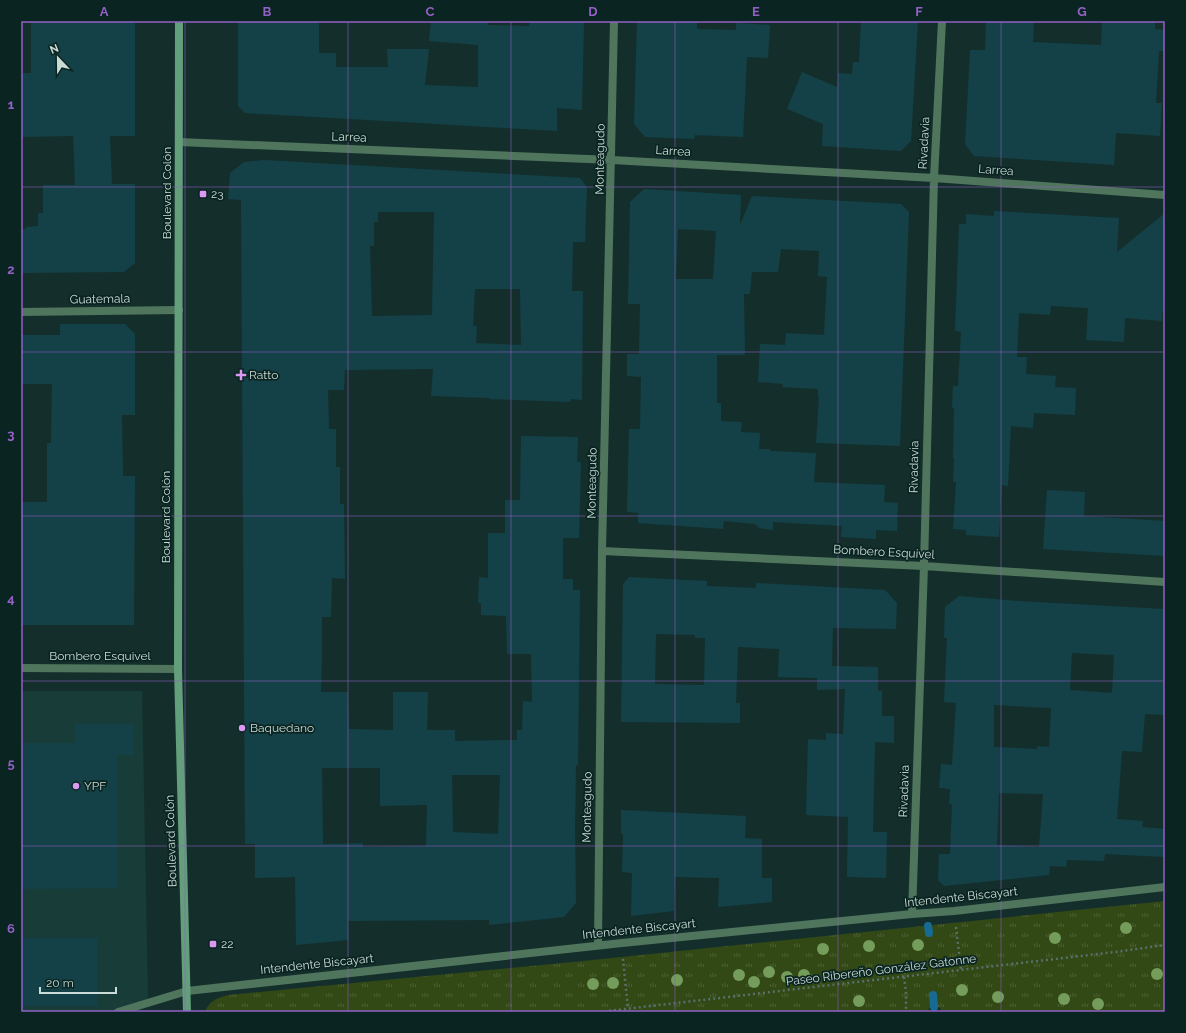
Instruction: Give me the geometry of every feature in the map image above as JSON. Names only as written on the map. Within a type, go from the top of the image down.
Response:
[{"type":"main road","name":"Boulevard Colón","points":[[179,21],[178,669],[187,1012]]},
{"type":"street","name":"Monteagudo","points":[[598,945],[602,551],[614,21]]},
{"type":"street","name":"Rivadavia","points":[[912,914],[924,566],[934,178],[942,21]]},
{"type":"street","name":"Larrea","points":[[179,142],[612,160],[934,178],[1165,194]]},
{"type":"street","name":"Guatemala","points":[[21,312],[178,310]]},
{"type":"street","name":"Bombero Esquivel","points":[[602,551],[924,566],[1165,582]]},
{"type":"street","name":"Bombero Esquivel","points":[[21,668],[178,669]]},
{"type":"street","name":"Intendente Biscayart","points":[[118,1012],[187,991],[598,945],[962,910],[1165,887]]},
{"type":"path","points":[[957,933],[961,970]]},
{"type":"path","name":"Paseo Ribereño González Gatonne","points":[[599,1012],[1165,945]]},
{"type":"path","points":[[624,962],[628,1009]]},
{"type":"path","points":[[904,977],[906,1012]]},
{"type":"shaded area","points":[[21,691],[142,691],[148,1000],[108,1012],[21,1012]]},
{"type":"green space","points":[[1165,901],[1165,1012],[942,1012],[939,1007],[929,1008],[928,1012],[205,1012],[214,1000],[228,995],[583,961]]},
{"type":"building","points":[[31,21],[135,21],[135,136],[110,136],[112,184],[135,184],[135,263],[124,272],[21,273],[21,229],[38,226],[38,213],[43,213],[43,185],[75,185],[73,136],[21,137],[21,73],[31,73]]},
{"type":"building","points":[[238,21],[319,21],[319,53],[336,53],[336,67],[388,67],[387,49],[429,49],[425,85],[478,87],[478,45],[429,41],[431,21],[488,21],[488,25],[529,26],[530,21],[584,21],[582,110],[557,108],[557,131],[245,113],[238,106]]},
{"type":"building","points":[[637,21],[697,21],[697,29],[736,30],[736,23],[770,25],[768,58],[747,57],[743,137],[695,135],[694,139],[645,137],[634,124]]},
{"type":"building","points":[[861,21],[918,21],[911,141],[901,151],[822,146],[823,124],[787,109],[802,72],[837,87],[838,73],[852,74],[853,62],[859,62]]},
{"type":"building","points":[[986,21],[1034,21],[1033,42],[1101,45],[1102,21],[1155,21],[1155,29],[1165,30],[1165,51],[1159,51],[1156,103],[1162,103],[1160,136],[1116,133],[1114,165],[974,156],[965,144],[970,50],[985,50]]},
{"type":"building","points":[[264,160],[580,178],[587,187],[585,242],[573,242],[572,291],[583,291],[582,400],[571,399],[570,402],[431,396],[433,369],[345,370],[344,390],[328,390],[329,429],[336,429],[336,467],[340,467],[340,504],[344,504],[345,579],[332,578],[331,617],[322,617],[321,692],[348,692],[349,729],[393,730],[393,692],[428,692],[427,730],[455,730],[455,741],[517,740],[517,730],[522,730],[523,701],[532,702],[531,654],[507,654],[506,616],[481,615],[481,603],[478,603],[479,577],[488,578],[488,533],[505,533],[505,500],[520,500],[521,436],[578,437],[577,462],[581,462],[579,538],[563,538],[563,579],[573,579],[573,590],[580,590],[578,765],[576,765],[575,828],[576,903],[564,917],[489,925],[489,920],[348,921],[349,940],[296,945],[295,877],[255,878],[255,844],[245,844],[241,200],[228,199],[230,173],[244,162]],"holes":[[[378,212],[434,212],[432,315],[372,316],[370,246],[374,246],[374,222],[378,222]],[[475,289],[520,289],[521,345],[476,343],[477,326],[473,326]],[[322,768],[380,768],[380,806],[427,805],[426,846],[363,847],[363,843],[323,844]],[[452,775],[500,775],[498,834],[453,832]]]},
{"type":"building","points":[[644,189],[741,195],[740,225],[752,196],[901,204],[909,212],[900,446],[816,443],[819,397],[818,389],[782,387],[783,384],[758,382],[760,344],[785,345],[786,333],[824,335],[827,277],[818,276],[819,251],[781,249],[778,272],[752,272],[750,294],[744,294],[745,355],[717,355],[717,403],[721,403],[721,421],[742,422],[741,432],[760,433],[759,449],[770,449],[770,451],[816,453],[814,482],[885,485],[884,502],[898,503],[897,531],[876,530],[876,539],[841,537],[842,526],[773,522],[773,530],[759,528],[755,524],[724,521],[723,529],[638,523],[638,513],[627,512],[629,429],[640,429],[641,377],[627,376],[627,354],[639,354],[640,304],[628,304],[630,202]],"holes":[[[678,229],[716,231],[713,279],[676,279]]]},
{"type":"building","points":[[994,211],[1119,218],[1117,252],[1165,213],[1165,284],[1162,321],[1125,318],[1124,342],[1086,340],[1088,308],[1051,306],[1050,315],[1019,313],[1017,357],[1027,357],[1026,374],[1056,376],[1055,387],[1076,388],[1075,415],[1034,413],[1033,428],[1011,426],[1008,486],[1002,485],[999,537],[966,535],[966,530],[953,529],[956,482],[953,482],[954,408],[952,408],[953,386],[958,386],[961,332],[955,331],[959,224],[966,224],[966,214],[994,216]]},
{"type":"building","points":[[60,324],[125,324],[135,334],[135,415],[122,415],[123,476],[135,476],[134,625],[21,625],[21,502],[47,502],[47,443],[51,443],[52,384],[21,384],[21,335],[60,335]]},
{"type":"building","points":[[1047,490],[1085,492],[1084,516],[1165,521],[1165,556],[1043,549]]},
{"type":"building","points":[[629,577],[707,581],[707,586],[756,588],[756,583],[885,590],[897,603],[896,629],[833,628],[832,666],[878,667],[878,691],[882,691],[882,716],[894,716],[894,743],[875,742],[873,832],[887,832],[886,878],[847,877],[848,817],[806,815],[808,739],[826,740],[826,733],[843,734],[845,689],[817,690],[817,678],[778,677],[779,649],[738,647],[736,703],[740,703],[740,723],[621,722],[623,584]],"holes":[[[656,634],[695,635],[695,638],[705,638],[704,685],[655,684]]]},
{"type":"building","points":[[959,596],[1018,601],[1165,609],[1165,715],[1145,714],[1142,752],[1122,751],[1117,819],[1143,821],[1142,827],[1165,829],[1165,857],[1105,854],[1104,861],[1067,860],[1066,867],[1050,866],[1049,875],[944,886],[938,880],[939,854],[950,854],[952,804],[949,804],[950,789],[939,788],[941,764],[952,765],[956,703],[944,702],[947,638],[944,638],[945,607]],"holes":[[[1072,653],[1114,655],[1112,693],[1070,690]],[[994,705],[1051,708],[1049,747],[1037,746],[1037,749],[994,747]],[[999,793],[1043,794],[1039,847],[997,845]]]},
{"type":"building","points":[[75,724],[134,724],[134,755],[117,755],[118,888],[21,889],[21,767],[23,767],[23,743],[75,743]]},
{"type":"building","points":[[621,810],[746,816],[745,838],[762,839],[762,878],[772,878],[772,902],[718,907],[719,878],[675,877],[674,911],[631,916],[632,873],[622,872],[623,834],[621,834]]},
{"type":"building","points":[[21,938],[97,938],[97,1006],[21,1006]]},
{"type":"waterway","points":[[928,926],[929,933]]},
{"type":"waterway","points":[[933,995],[934,1007]]},
{"type":"place","name":"23","points":[[203,194]]},
{"type":"place","name":"Ratto","points":[[241,375]]},
{"type":"place","name":"Baquedano","points":[[242,728]]},
{"type":"place","name":"YPF","points":[[76,786]]},
{"type":"place","name":"22","points":[[213,944]]}]
